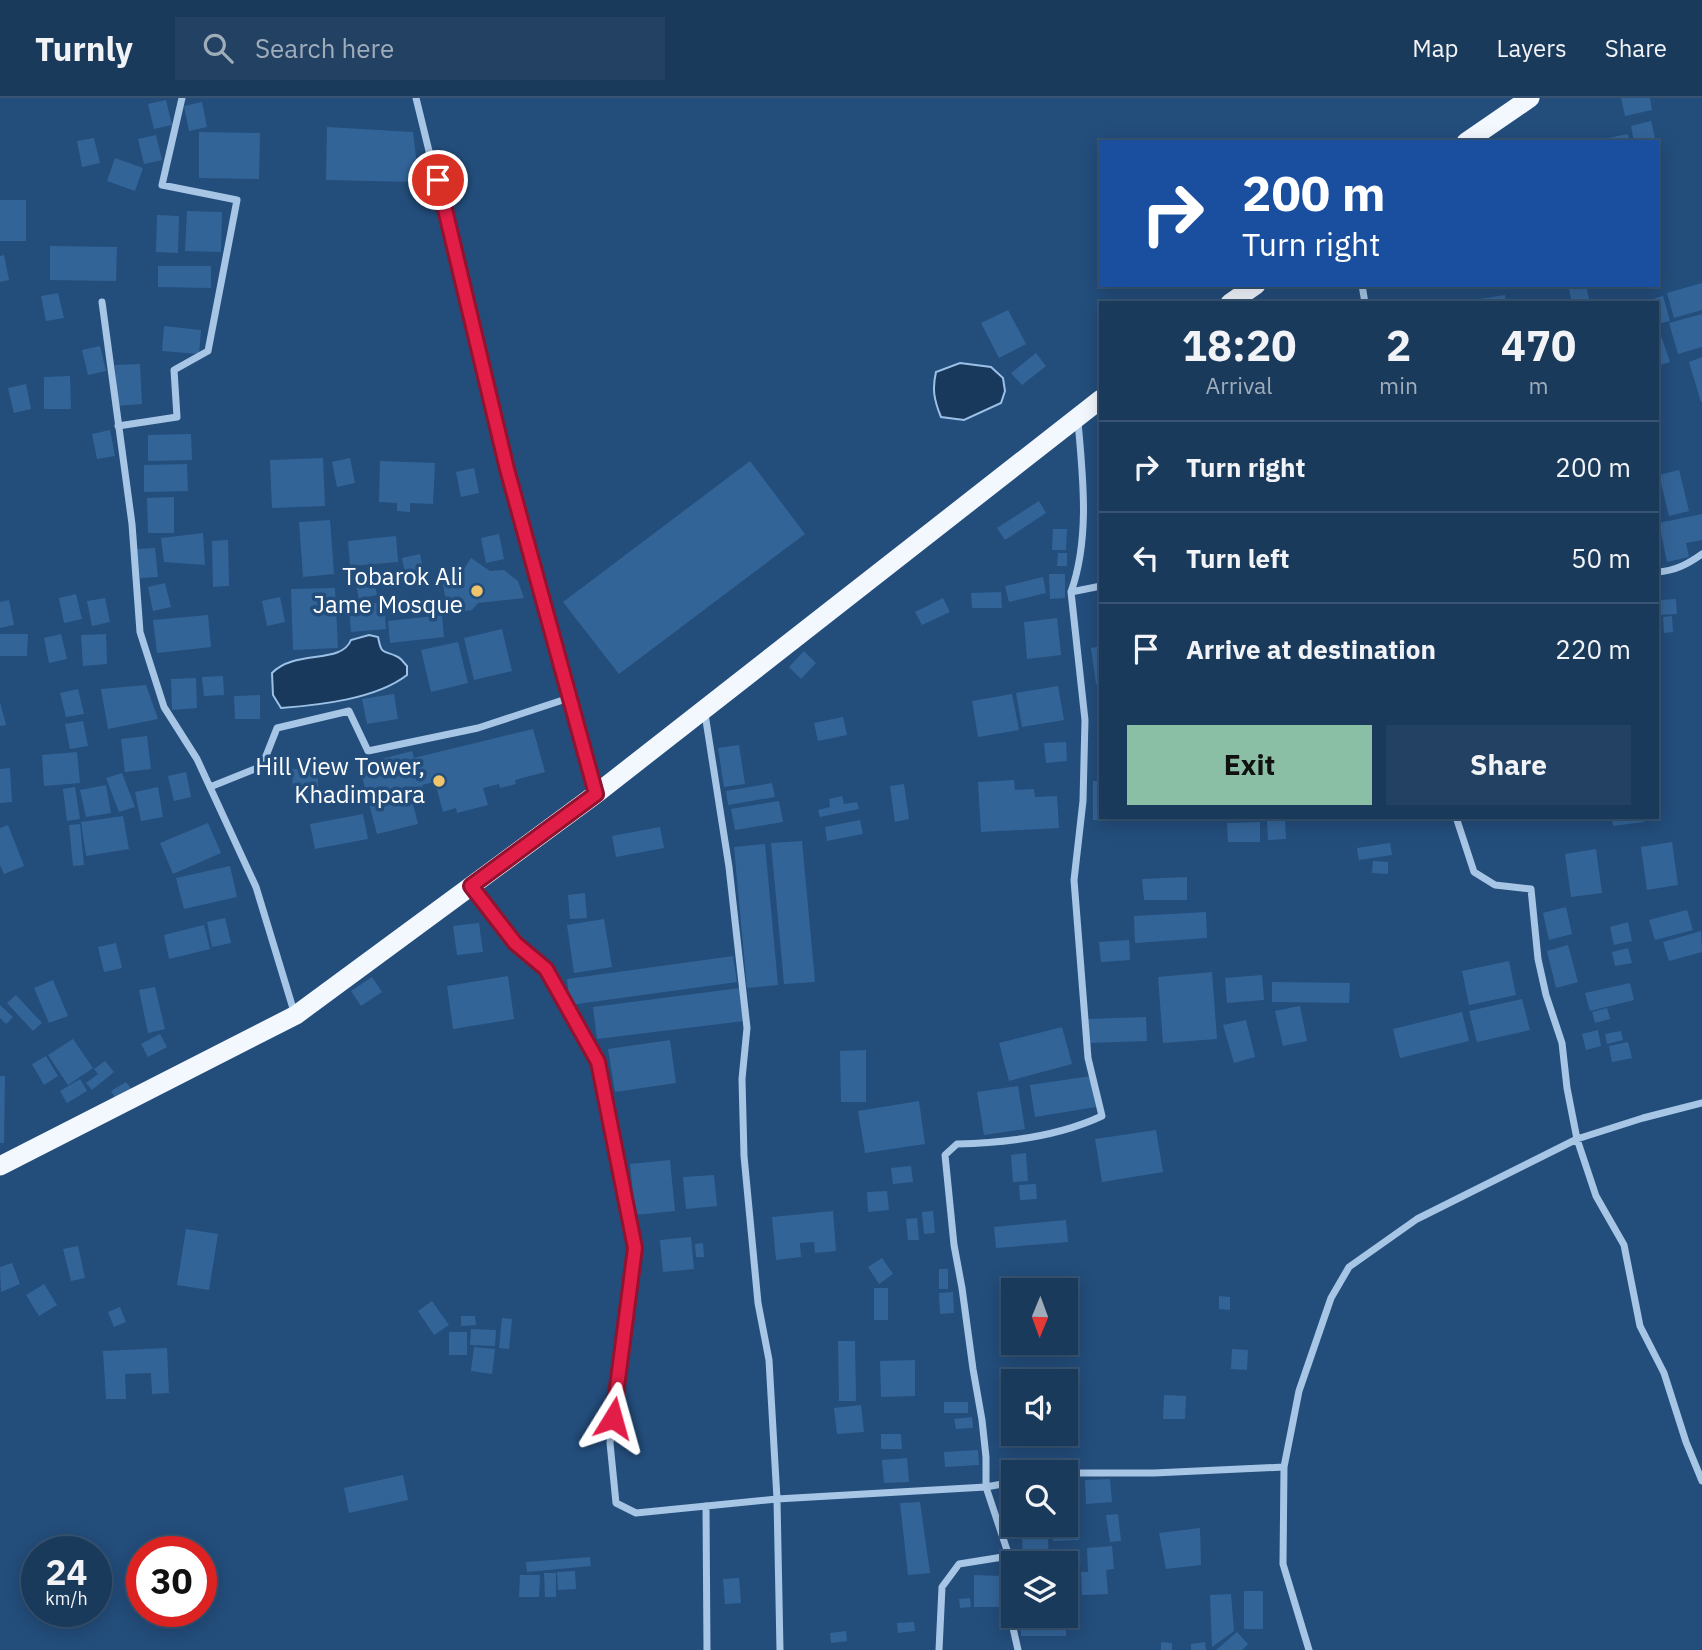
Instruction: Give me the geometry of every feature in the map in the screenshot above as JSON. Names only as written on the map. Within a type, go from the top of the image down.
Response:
[{"type":"highway","points":[[1469,140],[1530,98]]},
{"type":"highway","points":[[1233,301],[1253,287]]},
{"type":"highway","points":[[0,1166],[296,1015],[596,794],[1099,400]]},
{"type":"street","points":[[118,426],[177,417],[174,370],[208,351],[222,286],[237,200],[162,185],[182,98]]},
{"type":"street","points":[[416,98],[507,469],[596,794]]},
{"type":"street","points":[[102,302],[132,524],[140,632],[164,707],[197,760],[256,887],[296,1015]]},
{"type":"street","points":[[1007,1551],[986,1487],[982,1420],[954,1245],[945,1155],[957,1144],[1002,1143],[1080,1126],[1102,1116],[1088,1058],[1074,880],[1083,801],[1085,720],[1071,592],[1077,572],[1084,495],[1077,417]]},
{"type":"street","points":[[1659,572],[1671,571],[1688,564],[1702,554]]},
{"type":"street","points":[[1071,592],[1099,586]]},
{"type":"street","points":[[210,787],[261,766],[277,728],[349,711],[368,751],[478,727],[569,698]]},
{"type":"street","points":[[704,710],[729,867],[747,1028],[742,1079],[744,1156],[758,1303],[769,1360],[777,1499],[780,1650]]},
{"type":"street","points":[[1457,819],[1474,872],[1495,885],[1531,889],[1538,958],[1546,995],[1562,1043],[1577,1139],[1597,1196],[1624,1245],[1640,1326],[1664,1373],[1686,1442],[1702,1480]]},
{"type":"street","points":[[471,886],[515,943],[546,969],[598,1062],[635,1248],[610,1443],[616,1503],[636,1513],[777,1499],[1001,1484]]},
{"type":"street","points":[[1309,1650],[1283,1564],[1283,1467],[1299,1391],[1331,1298],[1349,1267],[1417,1219],[1577,1139],[1702,1103]]},
{"type":"street","points":[[1078,1473],[1154,1473],[1283,1467]]},
{"type":"street","points":[[706,1506],[706,1650]]},
{"type":"street","points":[[939,1650],[942,1587],[959,1564],[1001,1557]]},
{"type":"street","points":[[1013,1628],[1018,1650]]},
{"type":"water","points":[[960,363],[991,367],[1003,378],[1005,391],[1001,403],[964,420],[941,417],[934,394],[936,372]]},
{"type":"water","points":[[369,635],[378,637],[384,652],[402,660],[407,666],[407,675],[380,690],[364,695],[330,703],[281,708],[273,695],[272,673],[293,661],[338,652],[346,648],[351,640]]},
{"type":"building","points":[[1621,98],[1650,98],[1652,110],[1625,116]]},
{"type":"building","points":[[166,100],[172,125],[154,129],[148,104]]},
{"type":"building","points":[[202,102],[207,127],[189,131],[184,106]]},
{"type":"building","points":[[1651,121],[1656,140],[1634,140],[1631,126]]},
{"type":"building","points":[[327,127],[413,132],[419,182],[326,180]]},
{"type":"building","points":[[199,132],[260,133],[259,179],[199,178]]},
{"type":"building","points":[[1628,134],[1630,140],[1603,140]]},
{"type":"building","points":[[156,135],[162,160],[144,164],[138,139]]},
{"type":"building","points":[[94,138],[100,163],[82,167],[77,141]]},
{"type":"building","points":[[115,158],[143,168],[135,191],[107,181]]},
{"type":"building","points":[[0,200],[26,200],[26,241],[0,241]]},
{"type":"building","points":[[187,211],[222,212],[221,252],[185,251]]},
{"type":"building","points":[[157,215],[179,216],[178,253],[156,252]]},
{"type":"building","points":[[50,246],[117,247],[116,281],[50,280]]},
{"type":"building","points":[[4,255],[9,280],[0,282],[0,256]]},
{"type":"building","points":[[158,266],[211,266],[211,288],[158,287]]},
{"type":"building","points":[[1702,283],[1702,310],[1674,318],[1667,293]]},
{"type":"building","points":[[1568,287],[1586,287],[1590,301],[1572,301]]},
{"type":"building","points":[[58,293],[64,318],[46,321],[41,296]]},
{"type":"building","points":[[1505,295],[1506,301],[1480,301]]},
{"type":"building","points":[[1663,296],[1670,321],[1659,324],[1659,301],[1646,301]]},
{"type":"building","points":[[1008,310],[1026,344],[999,358],[981,323]]},
{"type":"building","points":[[1702,314],[1702,347],[1678,354],[1669,323]]},
{"type":"building","points":[[164,326],[201,330],[199,354],[162,351]]},
{"type":"building","points":[[1659,330],[1670,362],[1659,365]]},
{"type":"building","points":[[100,346],[106,371],[88,375],[82,350]]},
{"type":"building","points":[[1036,353],[1046,366],[1022,385],[1011,373]]},
{"type":"building","points":[[1702,357],[1702,402],[1701,402],[1689,362]]},
{"type":"building","points":[[140,364],[142,404],[117,406],[115,365]]},
{"type":"building","points":[[70,376],[71,409],[44,409],[44,377]]},
{"type":"building","points":[[26,384],[31,409],[14,413],[8,388]]},
{"type":"building","points":[[110,430],[115,456],[97,459],[92,434]]},
{"type":"building","points":[[191,434],[192,460],[148,461],[148,435]]},
{"type":"building","points":[[323,458],[325,506],[272,508],[270,460]]},
{"type":"building","points":[[350,458],[355,483],[337,487],[332,462]]},
{"type":"building","points":[[380,461],[435,463],[433,504],[410,503],[410,512],[397,511],[397,503],[379,502]]},
{"type":"building","points":[[750,461],[805,534],[619,674],[563,602]]},
{"type":"building","points":[[187,464],[188,491],[144,492],[144,465]]},
{"type":"building","points":[[474,468],[479,493],[461,497],[456,472]]},
{"type":"building","points":[[1679,470],[1689,511],[1669,516],[1659,475]]},
{"type":"building","points":[[174,497],[174,533],[148,533],[147,498]]},
{"type":"building","points":[[1039,501],[1046,513],[1005,540],[997,528]]},
{"type":"building","points":[[1702,514],[1702,540],[1686,543],[1689,557],[1667,562],[1659,523]]},
{"type":"building","points":[[330,520],[334,574],[303,577],[299,522]]},
{"type":"building","points":[[1053,529],[1067,529],[1066,550],[1052,550]]},
{"type":"building","points":[[203,533],[205,565],[164,562],[161,538]]},
{"type":"building","points":[[499,534],[504,559],[486,563],[481,538]]},
{"type":"building","points":[[396,536],[398,562],[350,566],[348,541]]},
{"type":"building","points":[[228,540],[229,586],[213,587],[212,541]]},
{"type":"building","points":[[155,548],[158,577],[140,578],[137,549]]},
{"type":"building","points":[[1058,553],[1067,553],[1067,566],[1057,566]]},
{"type":"building","points":[[420,554],[425,579],[407,583],[402,558]]},
{"type":"building","points":[[471,558],[490,571],[504,570],[518,581],[524,598],[478,603],[472,610],[448,614],[441,572],[464,569]]},
{"type":"building","points":[[372,570],[377,595],[359,599],[354,574]]},
{"type":"building","points":[[1049,574],[1065,574],[1065,598],[1050,599]]},
{"type":"building","points":[[1043,577],[1046,593],[1009,602],[1005,586]]},
{"type":"building","points":[[165,583],[171,607],[153,611],[148,587]]},
{"type":"building","points":[[335,588],[338,648],[293,650],[291,589]]},
{"type":"building","points":[[1001,592],[1002,608],[972,608],[971,593]]},
{"type":"building","points":[[76,594],[82,619],[64,623],[59,598]]},
{"type":"building","points":[[280,597],[285,622],[267,626],[262,601]]},
{"type":"building","points":[[105,598],[110,622],[92,626],[87,601]]},
{"type":"building","points":[[943,598],[950,612],[922,625],[915,612]]},
{"type":"building","points":[[1676,599],[1677,614],[1660,615],[1659,600]]},
{"type":"building","points":[[9,600],[14,625],[0,628],[0,602]]},
{"type":"building","points":[[384,602],[386,629],[351,632],[349,605]]},
{"type":"building","points":[[208,615],[211,647],[157,653],[153,620]]},
{"type":"building","points":[[442,615],[444,637],[390,643],[388,621]]},
{"type":"building","points":[[1672,616],[1673,632],[1664,633],[1663,617]]},
{"type":"building","points":[[1057,618],[1061,655],[1027,659],[1024,622]]},
{"type":"building","points":[[502,629],[512,671],[474,680],[464,638]]},
{"type":"building","points":[[0,634],[28,634],[27,656],[0,656]]},
{"type":"building","points":[[61,634],[67,659],[49,663],[44,638]]},
{"type":"building","points":[[106,634],[107,664],[83,666],[81,635]]},
{"type":"building","points":[[458,642],[468,683],[431,692],[421,650]]},
{"type":"building","points":[[1099,646],[1099,683],[1096,684],[1091,648]]},
{"type":"building","points":[[804,651],[816,663],[801,679],[789,667]]},
{"type":"building","points":[[223,676],[224,695],[204,696],[202,677]]},
{"type":"building","points":[[196,678],[197,708],[172,710],[171,679]]},
{"type":"building","points":[[146,685],[158,719],[108,729],[101,689]]},
{"type":"building","points":[[1058,686],[1064,720],[1022,727],[1016,693]]},
{"type":"building","points":[[78,689],[84,714],[66,717],[60,693]]},
{"type":"building","points":[[394,694],[398,719],[367,724],[362,699]]},
{"type":"building","points":[[1012,694],[1019,730],[978,737],[972,701]]},
{"type":"building","points":[[260,695],[260,719],[235,719],[234,696]]},
{"type":"building","points":[[0,702],[6,725],[0,726]]},
{"type":"building","points":[[843,717],[847,735],[818,741],[814,723]]},
{"type":"building","points":[[83,721],[88,746],[70,749],[65,724]]},
{"type":"building","name":"Hill View Tower, Khadimpara","points":[[533,729],[545,772],[515,780],[516,784],[483,788],[488,805],[457,813],[456,808],[443,812],[435,782],[422,785],[425,797],[412,800],[418,824],[377,834],[359,765],[412,751],[414,758]]},
{"type":"building","points":[[147,736],[151,769],[125,772],[121,739]]},
{"type":"building","points":[[1066,742],[1067,761],[1046,763],[1044,743]]},
{"type":"building","points":[[739,745],[745,784],[724,787],[718,748]]},
{"type":"building","points":[[77,752],[80,783],[44,786],[42,755]]},
{"type":"building","points":[[10,768],[12,802],[0,803],[0,769]]},
{"type":"building","points":[[292,769],[318,769],[318,792],[293,793]]},
{"type":"building","points":[[186,772],[191,797],[174,801],[168,776]]},
{"type":"building","points":[[122,773],[135,807],[119,812],[106,778]]},
{"type":"building","points":[[1014,780],[1015,790],[1034,789],[1035,797],[1057,796],[1059,828],[981,832],[978,782]]},
{"type":"building","points":[[1093,781],[1099,781],[1101,820],[1093,820]]},
{"type":"building","points":[[772,783],[775,797],[728,805],[726,791]]},
{"type":"building","points":[[904,784],[909,819],[895,822],[890,786]]},
{"type":"building","points":[[106,785],[111,813],[86,817],[80,790]]},
{"type":"building","points":[[75,787],[80,819],[67,821],[63,789]]},
{"type":"building","points":[[158,787],[163,817],[141,821],[135,792]]},
{"type":"building","points":[[842,796],[844,804],[857,802],[859,809],[820,817],[818,810],[830,807],[829,799]]},
{"type":"building","points":[[779,801],[783,822],[735,830],[731,809]]},
{"type":"building","points":[[363,814],[368,839],[315,849],[310,824]]},
{"type":"building","points":[[123,816],[129,849],[86,856],[81,822]]},
{"type":"building","points":[[1612,819],[1643,819],[1644,822],[1613,826]]},
{"type":"building","points":[[860,820],[863,834],[827,841],[825,827]]},
{"type":"building","points":[[1285,820],[1286,839],[1268,840],[1267,821]]},
{"type":"building","points":[[1260,822],[1260,842],[1228,842],[1227,823]]},
{"type":"building","points":[[208,823],[221,853],[173,874],[160,843]]},
{"type":"building","points":[[80,824],[84,865],[73,866],[69,825]]},
{"type":"building","points":[[8,825],[24,866],[4,874],[0,865],[0,828]]},
{"type":"building","points":[[660,827],[664,848],[616,857],[612,836]]},
{"type":"building","points":[[802,841],[815,982],[784,984],[771,843]]},
{"type":"building","points":[[1672,842],[1678,885],[1647,890],[1641,847]]},
{"type":"building","points":[[1390,843],[1392,855],[1359,860],[1357,848]]},
{"type":"building","points":[[765,844],[778,985],[747,988],[734,847]]},
{"type":"building","points":[[1596,849],[1602,893],[1571,897],[1565,854]]},
{"type":"building","points":[[1373,861],[1388,862],[1388,874],[1372,873]]},
{"type":"building","points":[[230,866],[237,897],[184,909],[176,878]]},
{"type":"building","points":[[1187,877],[1187,900],[1144,900],[1142,879]]},
{"type":"building","points":[[585,893],[587,918],[570,919],[568,895]]},
{"type":"building","points":[[1566,907],[1572,934],[1549,940],[1543,913]]},
{"type":"building","points":[[1687,910],[1693,930],[1655,940],[1649,920]]},
{"type":"building","points":[[1206,912],[1207,938],[1135,943],[1134,916]]},
{"type":"building","points":[[225,918],[231,943],[212,947],[207,922]]},
{"type":"building","points":[[604,919],[612,967],[574,973],[567,925]]},
{"type":"building","points":[[1628,922],[1632,941],[1614,945],[1610,927]]},
{"type":"building","points":[[479,923],[483,952],[457,955],[453,926]]},
{"type":"building","points":[[204,925],[210,949],[169,959],[164,935]]},
{"type":"building","points":[[1701,931],[1702,952],[1669,961],[1663,942]]},
{"type":"building","points":[[1129,940],[1130,960],[1101,962],[1099,942]]},
{"type":"building","points":[[116,943],[122,968],[104,972],[98,947]]},
{"type":"building","points":[[1568,945],[1578,982],[1556,988],[1547,951]]},
{"type":"building","points":[[1628,948],[1632,963],[1615,966],[1612,952]]},
{"type":"building","points":[[733,956],[737,982],[570,1005],[567,979]]},
{"type":"building","points":[[1509,961],[1516,995],[1469,1005],[1462,971]]},
{"type":"building","points":[[1212,972],[1217,1039],[1163,1043],[1158,977]]},
{"type":"building","points":[[1262,975],[1264,1000],[1227,1003],[1225,978]]},
{"type":"building","points":[[508,976],[514,1019],[453,1029],[447,986]]},
{"type":"building","points":[[372,977],[382,992],[361,1006],[351,991]]},
{"type":"building","points":[[53,980],[68,1016],[49,1023],[34,988]]},
{"type":"building","points":[[1272,982],[1350,983],[1349,1003],[1272,1002]]},
{"type":"building","points":[[1630,983],[1634,1000],[1590,1011],[1585,993]]},
{"type":"building","points":[[155,987],[165,1029],[148,1033],[139,990]]},
{"type":"building","points":[[740,988],[744,1021],[597,1039],[593,1007]]},
{"type":"building","points":[[16,995],[42,1023],[33,1031],[7,1003]]},
{"type":"building","points":[[1522,999],[1530,1030],[1477,1042],[1469,1011]]},
{"type":"building","points":[[0,1005],[13,1017],[6,1024],[0,1018]]},
{"type":"building","points":[[1300,1006],[1307,1041],[1283,1046],[1275,1011]]},
{"type":"building","points":[[1607,1008],[1610,1019],[1595,1023],[1592,1012]]},
{"type":"building","points":[[1462,1012],[1469,1041],[1400,1058],[1393,1029]]},
{"type":"building","points":[[1146,1017],[1147,1041],[1088,1043],[1087,1019]]},
{"type":"building","points":[[1246,1020],[1255,1057],[1234,1063],[1223,1025]]},
{"type":"building","points":[[1062,1027],[1072,1064],[1009,1081],[999,1043]]},
{"type":"building","points":[[1598,1030],[1601,1046],[1586,1050],[1582,1034]]},
{"type":"building","points":[[1621,1031],[1623,1040],[1607,1044],[1605,1034]]},
{"type":"building","points":[[160,1034],[167,1047],[148,1057],[141,1044]]},
{"type":"building","points":[[73,1039],[93,1068],[68,1085],[48,1055]]},
{"type":"building","points":[[670,1040],[676,1083],[615,1092],[608,1049]]},
{"type":"building","points":[[1628,1042],[1632,1058],[1612,1062],[1609,1046]]},
{"type":"building","points":[[866,1050],[866,1102],[841,1102],[840,1051]]},
{"type":"building","points":[[46,1056],[58,1076],[44,1085],[32,1064]]},
{"type":"building","points":[[105,1061],[114,1072],[92,1090],[86,1083],[98,1074],[94,1069]]},
{"type":"building","points":[[0,1076],[5,1076],[4,1143],[0,1143]]},
{"type":"building","points":[[1091,1076],[1096,1107],[1035,1117],[1030,1085]]},
{"type":"building","points":[[80,1079],[87,1091],[67,1103],[60,1091]]},
{"type":"building","points":[[126,1082],[135,1094],[119,1104],[111,1091]]},
{"type":"building","points":[[1018,1086],[1025,1129],[984,1135],[977,1092]]},
{"type":"building","points":[[919,1101],[925,1144],[865,1153],[858,1111]]},
{"type":"building","points":[[1156,1130],[1163,1172],[1102,1182],[1095,1139]]},
{"type":"building","points":[[1026,1153],[1028,1181],[1013,1182],[1011,1155]]},
{"type":"building","points":[[670,1160],[675,1211],[635,1215],[630,1164]]},
{"type":"building","points":[[911,1166],[913,1182],[893,1184],[891,1168]]},
{"type":"building","points":[[714,1175],[717,1206],[686,1209],[683,1177]]},
{"type":"building","points":[[1036,1184],[1037,1199],[1020,1200],[1019,1185]]},
{"type":"building","points":[[887,1191],[889,1210],[868,1212],[867,1192]]},
{"type":"building","points":[[833,1211],[836,1251],[815,1253],[814,1242],[800,1243],[801,1257],[776,1260],[772,1217]]},
{"type":"building","points":[[933,1211],[935,1233],[924,1234],[922,1212]]},
{"type":"building","points":[[917,1218],[919,1240],[908,1240],[906,1219]]},
{"type":"building","points":[[1066,1220],[1068,1242],[996,1248],[994,1227]]},
{"type":"building","points":[[186,1229],[218,1234],[209,1290],[177,1285]]},
{"type":"building","points":[[691,1237],[694,1269],[663,1272],[660,1240]]},
{"type":"building","points":[[703,1243],[704,1257],[696,1257],[695,1244]]},
{"type":"building","points":[[78,1246],[85,1278],[71,1281],[63,1249]]},
{"type":"building","points":[[882,1258],[893,1274],[879,1284],[868,1267]]},
{"type":"building","points":[[12,1263],[20,1284],[1,1292],[0,1267]]},
{"type":"building","points":[[939,1269],[948,1269],[948,1289],[939,1289]]},
{"type":"building","points":[[44,1284],[57,1305],[39,1316],[26,1295]]},
{"type":"building","points":[[874,1288],[888,1288],[888,1320],[874,1320]]},
{"type":"building","points":[[953,1292],[954,1313],[940,1314],[939,1293]]},
{"type":"building","points":[[1219,1296],[1230,1297],[1230,1310],[1219,1309]]},
{"type":"building","points":[[432,1301],[449,1325],[434,1335],[418,1311]]},
{"type":"building","points":[[120,1307],[126,1322],[114,1327],[108,1312]]},
{"type":"building","points":[[461,1316],[475,1316],[476,1325],[461,1326]]},
{"type":"building","points":[[502,1318],[512,1319],[509,1349],[499,1348]]},
{"type":"building","points":[[471,1329],[496,1330],[495,1346],[470,1345]]},
{"type":"building","points":[[449,1332],[467,1332],[467,1355],[449,1355]]},
{"type":"building","points":[[838,1341],[855,1341],[856,1401],[839,1401]]},
{"type":"building","points":[[474,1347],[495,1349],[492,1374],[471,1371]]},
{"type":"building","points":[[167,1348],[169,1393],[152,1394],[151,1373],[125,1374],[126,1399],[106,1399],[103,1351]]},
{"type":"building","points":[[1232,1349],[1248,1350],[1247,1370],[1231,1369]]},
{"type":"building","points":[[915,1360],[915,1396],[881,1397],[880,1361]]},
{"type":"building","points":[[1164,1395],[1186,1396],[1185,1419],[1163,1419]]},
{"type":"building","points":[[944,1402],[968,1402],[968,1413],[944,1413]]},
{"type":"building","points":[[861,1405],[864,1432],[837,1434],[834,1408]]},
{"type":"building","points":[[972,1417],[973,1428],[956,1429],[954,1419]]},
{"type":"building","points":[[881,1434],[901,1434],[902,1449],[881,1449]]},
{"type":"building","points":[[978,1450],[979,1465],[945,1467],[944,1452]]},
{"type":"building","points":[[907,1458],[909,1482],[884,1483],[882,1460]]},
{"type":"building","points":[[403,1475],[408,1500],[349,1513],[344,1488]]},
{"type":"building","points":[[1110,1479],[1112,1502],[1086,1504],[1085,1480]]},
{"type":"building","points":[[920,1502],[930,1573],[908,1575],[900,1503]]},
{"type":"building","points":[[1118,1514],[1121,1541],[1110,1542],[1106,1515]]},
{"type":"building","points":[[1078,1528],[1079,1540],[1053,1541],[1053,1537],[1078,1537]]},
{"type":"building","points":[[1200,1528],[1201,1565],[1166,1569],[1159,1533]]},
{"type":"building","points":[[1048,1537],[1049,1551],[1023,1551],[1022,1539]]},
{"type":"building","points":[[1112,1546],[1114,1569],[1106,1570],[1108,1594],[1082,1595],[1081,1572],[1088,1572],[1087,1548]]},
{"type":"building","points":[[590,1557],[591,1566],[527,1572],[526,1562]]},
{"type":"building","points":[[575,1571],[576,1589],[558,1590],[557,1572]]},
{"type":"building","points":[[544,1573],[556,1573],[556,1597],[545,1597]]},
{"type":"building","points":[[520,1575],[540,1575],[539,1597],[519,1597]]},
{"type":"building","points":[[974,1575],[1001,1576],[1001,1607],[974,1607]]},
{"type":"building","points":[[739,1578],[741,1603],[725,1604],[723,1579]]},
{"type":"building","points":[[1244,1591],[1263,1591],[1263,1629],[1244,1629]]},
{"type":"building","points":[[1231,1594],[1234,1631],[1212,1647],[1210,1595]]},
{"type":"building","points":[[970,1598],[971,1607],[960,1608],[959,1599]]},
{"type":"building","points":[[914,1622],[915,1631],[898,1633],[897,1623]]},
{"type":"building","points":[[1021,1628],[1066,1628],[1066,1636],[1021,1636]]},
{"type":"building","points":[[846,1631],[847,1641],[831,1643],[830,1633]]},
{"type":"building","points":[[1237,1632],[1248,1644],[1242,1650],[1216,1650]]},
{"type":"building","points":[[1161,1642],[1172,1643],[1172,1650],[1161,1650]]},
{"type":"building","points":[[1205,1642],[1206,1650],[1191,1650],[1191,1644]]},
{"type":"place","name":"Tobarok Ali Jame Mosque","points":[[477,591]]},
{"type":"place","name":"Hill View Tower, Khadimpara","points":[[439,781]]},
{"type":"route","points":[[438,180],[507,469],[596,794],[471,886],[515,943],[546,969],[598,1062],[635,1248],[613,1418]]}]
